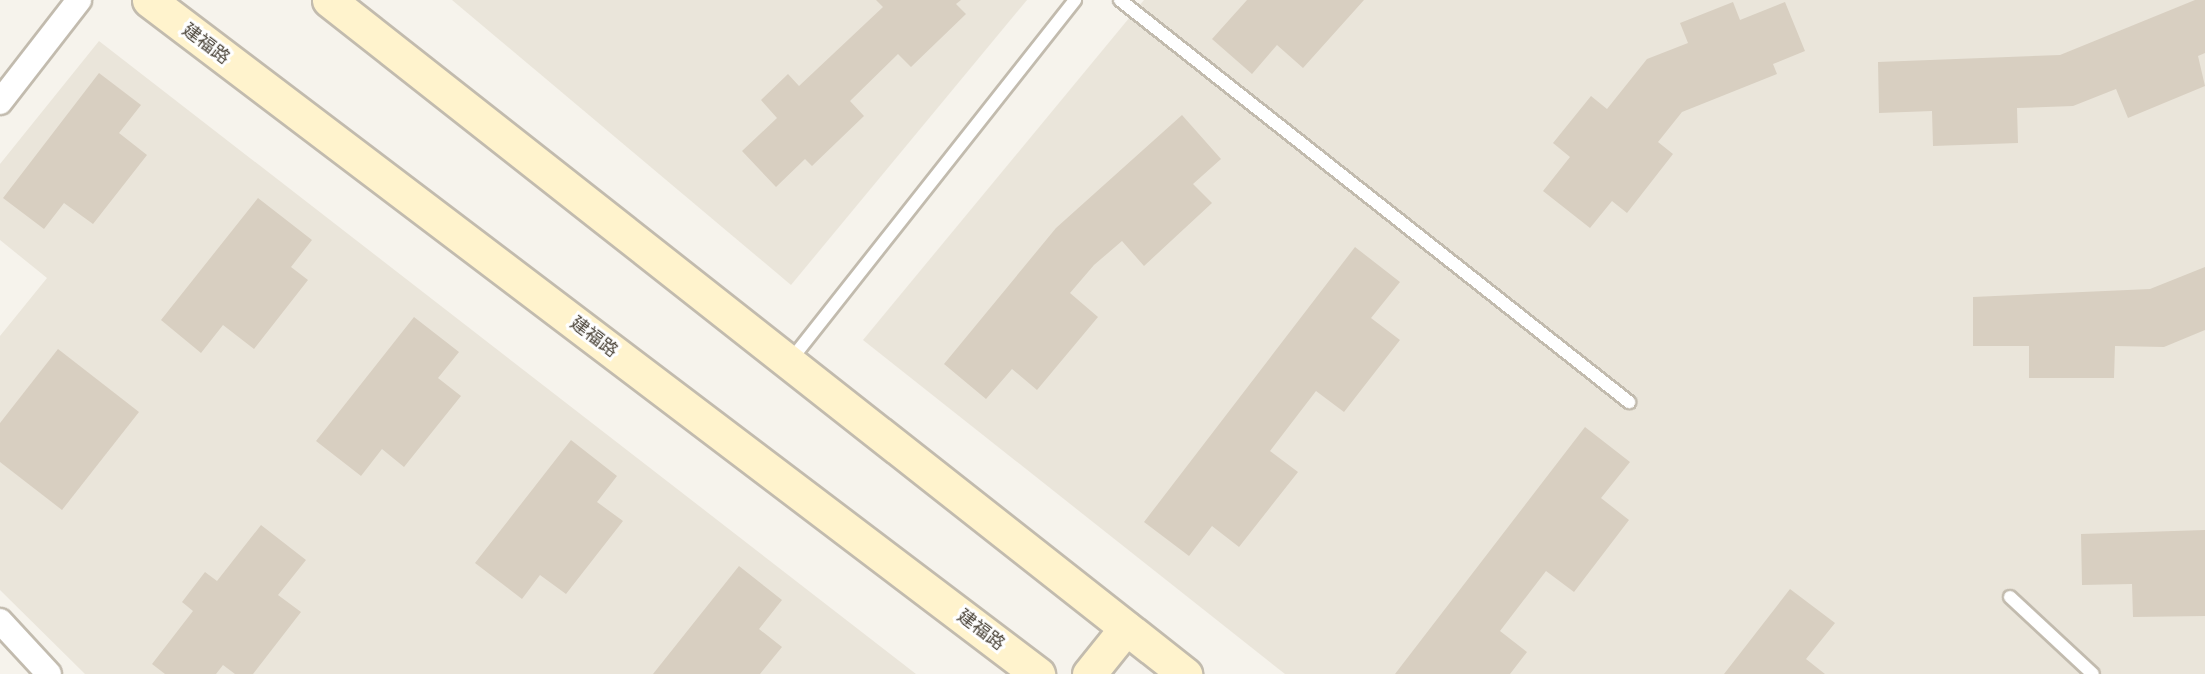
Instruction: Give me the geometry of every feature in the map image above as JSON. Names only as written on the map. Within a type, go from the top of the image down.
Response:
[{"type":"main road","name":"建福路","points":[[149,0],[1038,674]]},
{"type":"main road","points":[[329,0],[1185,674]]},
{"type":"main road","points":[[1089,674],[1126,628]]},
{"type":"street","points":[[0,102],[79,0]]},
{"type":"street","points":[[0,621],[49,674]]},
{"type":"lane","points":[[789,362],[1075,0]]},
{"type":"lane","points":[[1120,0],[1629,402]]},
{"type":"lane","points":[[2010,597],[2093,674]]},
{"type":"shaded area","points":[[452,0],[1027,0],[791,285]]},
{"type":"shaded area","points":[[1144,0],[2205,0],[2205,674],[1285,674],[863,340]]},
{"type":"shaded area","points":[[99,41],[916,674],[85,674],[0,590],[0,336],[47,278],[0,240],[0,164]]},
{"type":"building","points":[[876,0],[961,0],[956,4],[966,14],[911,67],[898,54],[850,101],[864,116],[812,166],[805,159],[776,187],[742,151],[777,118],[761,100],[788,74],[799,86],[883,7]]},
{"type":"building","points":[[1247,0],[1364,0],[1303,68],[1277,45],[1252,74],[1212,39]]},
{"type":"building","points":[[2195,0],[2205,0],[2205,53],[2198,56],[2205,86],[2128,118],[2116,89],[2073,106],[2017,108],[2018,143],[1933,146],[1932,111],[1879,113],[1878,62],[2060,55]]},
{"type":"building","points":[[1733,2],[1740,20],[1785,2],[1805,51],[1773,64],[1777,74],[1682,112],[1658,142],[1673,154],[1627,213],[1612,201],[1590,228],[1543,191],[1570,157],[1553,143],[1591,96],[1607,109],[1647,59],[1688,43],[1680,23]]},
{"type":"building","points":[[99,73],[141,105],[119,133],[147,155],[93,224],[64,203],[44,229],[3,198]]},
{"type":"building","points":[[1182,115],[1221,159],[1193,184],[1212,203],[1144,266],[1122,241],[1094,265],[1070,293],[1098,317],[1037,390],[1012,369],[986,399],[944,364],[1056,228]]},
{"type":"building","points":[[258,198],[312,240],[291,267],[308,280],[254,349],[223,325],[201,353],[161,320]]},
{"type":"building","points":[[1355,247],[1400,282],[1371,318],[1400,340],[1344,412],[1316,391],[1270,451],[1298,472],[1239,547],[1212,526],[1189,556],[1144,522]]},
{"type":"building","points":[[2205,267],[2205,330],[2164,347],[2115,346],[2114,378],[2029,378],[2029,346],[1973,346],[1973,297],[2150,289]]},
{"type":"building","points":[[414,317],[459,352],[438,378],[461,396],[404,467],[382,449],[361,476],[316,441]]},
{"type":"building","points":[[58,349],[139,412],[62,510],[0,462],[0,423]]},
{"type":"building","points":[[1585,427],[1630,462],[1601,498],[1629,520],[1574,592],[1546,571],[1500,631],[1527,652],[1510,674],[1395,674]]},
{"type":"building","points":[[571,440],[617,476],[597,502],[623,521],[566,594],[540,575],[522,599],[475,563]]},
{"type":"building","points":[[261,525],[306,560],[278,595],[301,612],[253,674],[235,674],[223,665],[216,674],[165,674],[152,664],[193,611],[182,602],[205,572],[217,581]]},
{"type":"building","points":[[2205,530],[2205,616],[2133,617],[2132,584],[2082,585],[2081,534]]},
{"type":"building","points":[[739,566],[782,600],[759,629],[782,647],[760,674],[653,674]]},
{"type":"building","points":[[1790,589],[1835,623],[1806,659],[1825,674],[1724,674]]}]
